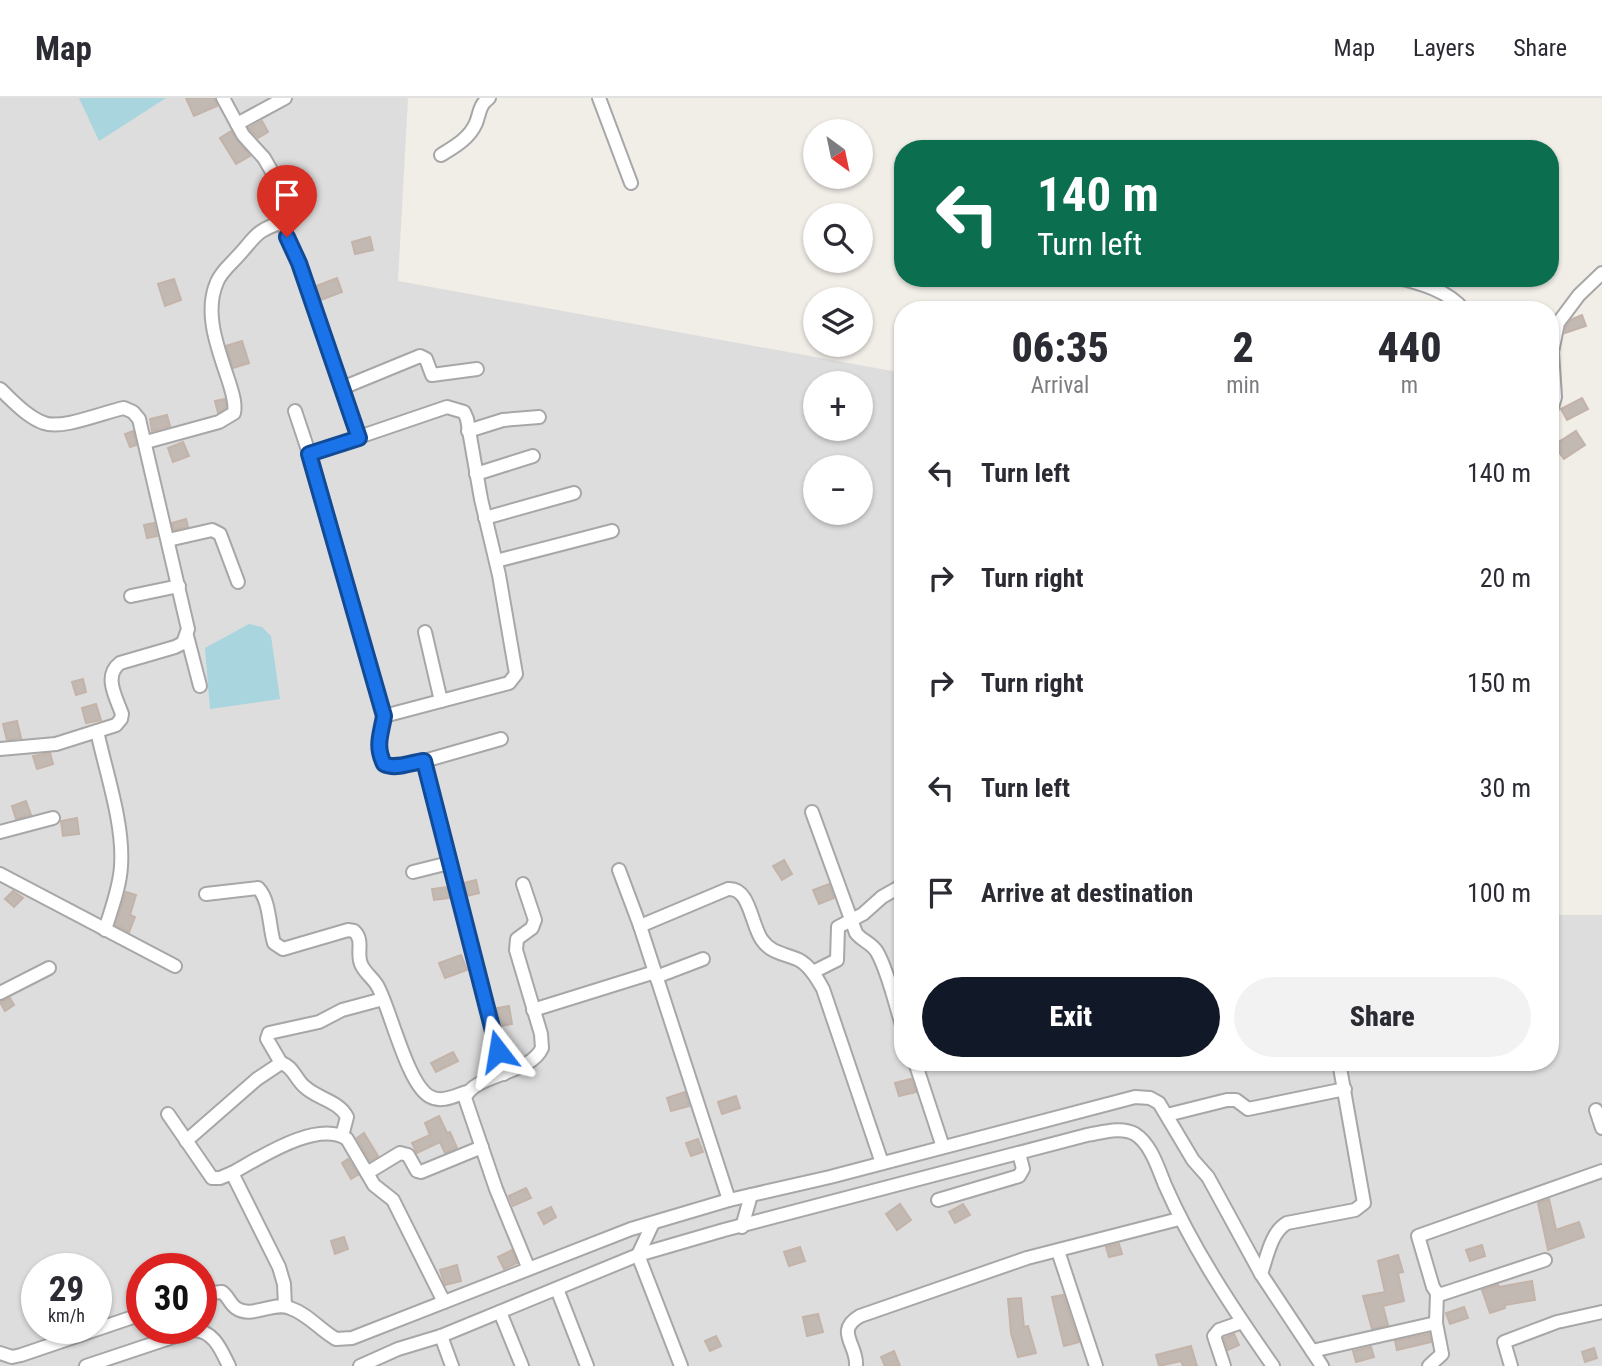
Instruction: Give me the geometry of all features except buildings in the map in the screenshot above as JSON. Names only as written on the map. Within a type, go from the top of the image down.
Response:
[{"type":"street","points":[[223,98],[248,142],[264,159],[275,177],[283,222],[359,438]]},
{"type":"street","points":[[237,124],[285,98]]},
{"type":"street","points":[[441,155],[468,135],[476,123],[480,108],[489,98]]},
{"type":"street","points":[[599,98],[631,183]]},
{"type":"street","points":[[146,442],[219,422],[234,413],[236,407],[232,390],[214,335],[212,304],[217,282],[254,236],[269,226],[283,222]]},
{"type":"street","points":[[1559,322],[1579,295],[1602,273]]},
{"type":"street","points":[[1430,287],[1452,301]]},
{"type":"street","points":[[342,388],[420,356],[426,359],[432,375],[477,369]]},
{"type":"street","points":[[0,389],[30,416],[48,425],[60,425],[124,408],[139,419],[188,629],[183,643],[120,663],[115,667],[111,681],[122,714],[117,724],[56,744],[0,749]]},
{"type":"street","points":[[309,454],[447,407],[464,412],[496,561],[516,674],[509,683],[384,716]]},
{"type":"street","points":[[295,411],[384,716],[377,743],[384,764],[394,767],[424,761],[501,739]]},
{"type":"street","points":[[468,431],[503,420],[539,417]]},
{"type":"street","points":[[476,474],[533,456]]},
{"type":"street","points":[[485,518],[574,493]]},
{"type":"street","points":[[168,540],[212,530],[220,534],[238,582]]},
{"type":"street","points":[[496,561],[612,531]]},
{"type":"street","points":[[131,596],[178,586]]},
{"type":"street","points":[[425,632],[441,701]]},
{"type":"street","points":[[187,635],[200,686]]},
{"type":"street","points":[[97,732],[119,832],[121,854],[120,876],[105,930]]},
{"type":"street","points":[[424,761],[504,1074]]},
{"type":"street","points":[[812,812],[852,919],[860,937],[870,944],[878,955],[894,1002]]},
{"type":"street","points":[[0,832],[52,818]]},
{"type":"street","points":[[413,872],[449,863]]},
{"type":"street","points":[[619,870],[640,926],[729,1200]]},
{"type":"street","points":[[0,874],[175,966]]},
{"type":"street","points":[[206,894],[258,888],[261,890],[274,943],[283,949],[348,930],[354,931],[360,939],[362,967],[377,984],[413,1076],[428,1096],[439,1099],[467,1092],[534,1060],[542,1048],[541,1034],[516,950],[517,939],[532,928],[535,919],[523,884]]},
{"type":"street","points":[[640,926],[728,888],[734,888],[746,899],[754,926],[768,948],[774,953],[797,960],[813,972],[823,989],[882,1163]]},
{"type":"street","points":[[813,972],[837,960],[839,955],[836,930],[863,914],[894,890]]},
{"type":"street","points":[[533,1010],[703,959]]},
{"type":"street","points":[[0,993],[49,968]]},
{"type":"street","points":[[342,1136],[347,1117],[344,1110],[309,1091],[288,1066],[281,1063],[267,1039],[269,1033],[275,1030],[306,1026],[342,1010],[383,999]]},
{"type":"street","points":[[186,1141],[257,1079],[281,1063]]},
{"type":"street","points":[[918,1071],[943,1147]]},
{"type":"street","points":[[1261,1273],[1274,1237],[1281,1226],[1355,1210],[1364,1203],[1341,1071]]},
{"type":"street","points":[[1167,1115],[1232,1099],[1248,1109],[1345,1089]]},
{"type":"street","points":[[467,1092],[465,1098],[528,1268]]},
{"type":"street","points":[[217,1291],[226,1295],[239,1311],[285,1306],[306,1315],[329,1335],[342,1340],[365,1334],[604,1239],[729,1200],[882,1163],[1123,1098],[1150,1098],[1159,1104],[1193,1160],[1208,1177],[1261,1273],[1322,1366]]},
{"type":"street","points":[[1596,1110],[1602,1128]]},
{"type":"street","points":[[168,1114],[212,1178],[216,1179],[301,1138],[342,1136],[378,1190],[393,1200],[444,1302]]},
{"type":"street","points":[[360,1366],[638,1255],[1087,1135],[1128,1131],[1137,1135],[1151,1154],[1179,1219],[1242,1322],[1273,1366]]},
{"type":"street","points":[[367,1173],[400,1153],[408,1155],[417,1171],[421,1172],[482,1147]]},
{"type":"street","points":[[938,1200],[1019,1175],[1023,1169],[1019,1153]]},
{"type":"street","points":[[1429,1366],[1442,1354],[1436,1323],[1437,1293],[1418,1236],[1602,1171]]},
{"type":"street","points":[[232,1173],[279,1267],[284,1284],[285,1306]]},
{"type":"street","points":[[742,1227],[751,1195]]},
{"type":"street","points":[[856,1366],[857,1359],[848,1330],[850,1323],[860,1316],[1027,1258],[1179,1219]]},
{"type":"street","points":[[653,1223],[638,1255],[681,1366]]},
{"type":"street","points":[[1058,1251],[1096,1366]]},
{"type":"street","points":[[1437,1293],[1463,1288],[1545,1260]]},
{"type":"street","points":[[557,1289],[587,1366]]},
{"type":"street","points":[[499,1312],[522,1366]]},
{"type":"street","points":[[1511,1366],[1504,1342],[1557,1322],[1602,1312]]},
{"type":"street","points":[[0,1353],[12,1357],[21,1355],[126,1319]]},
{"type":"street","points":[[1224,1366],[1214,1336],[1219,1330],[1242,1322]]},
{"type":"street","points":[[1312,1351],[1436,1323]]},
{"type":"street","points":[[86,1366],[194,1330],[210,1335],[229,1366]]},
{"type":"street","points":[[440,1336],[452,1366]]},
{"type":"shaded area","points":[[0,98],[408,98],[398,281],[803,355],[803,357],[894,371],[894,1071],[1559,1071],[1559,915],[1602,915],[1602,1366],[0,1366]]},
{"type":"water","points":[[79,98],[166,98],[99,141]]},
{"type":"water","points":[[249,624],[262,627],[271,636],[280,699],[210,709],[205,648]]},
{"type":"route","points":[[287,237],[299,263],[359,438],[309,454],[384,716],[377,743],[380,755],[384,764],[394,767],[424,761],[498,1051]]}]
